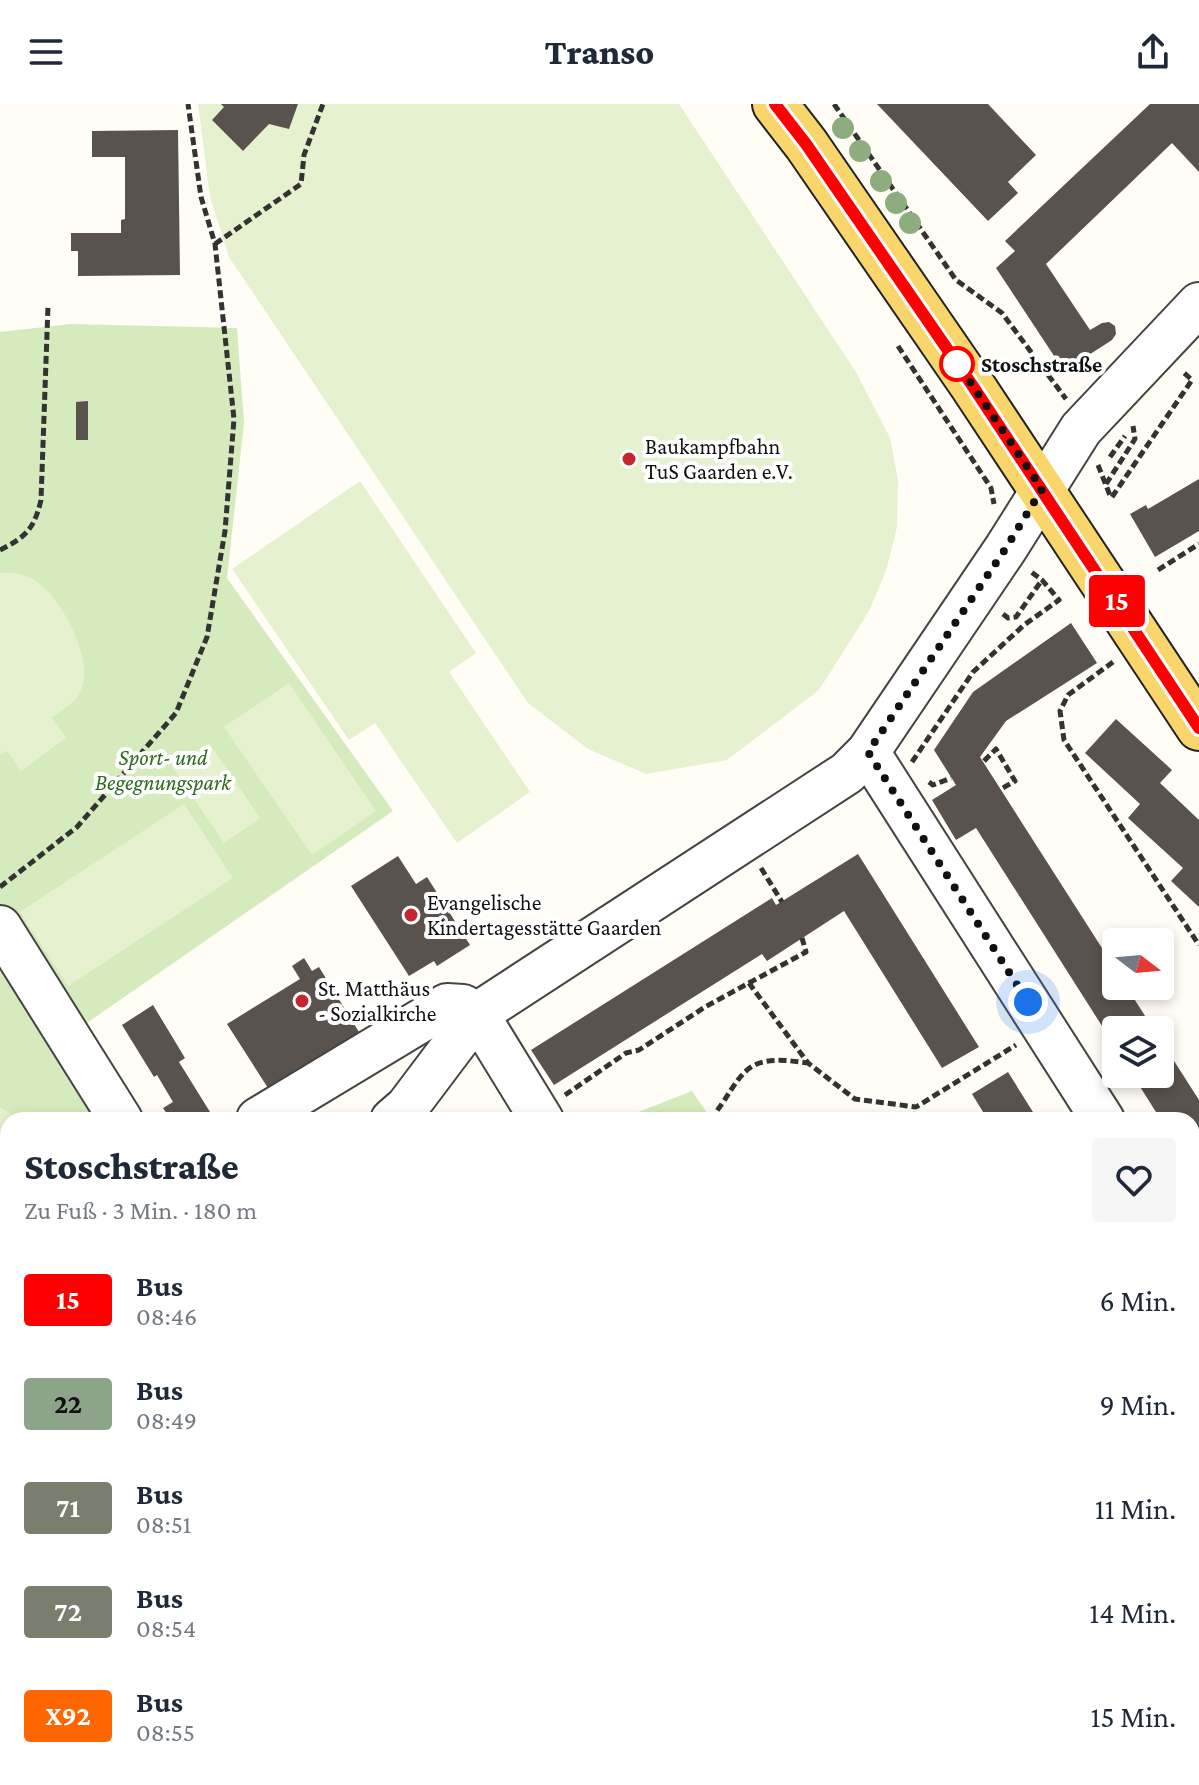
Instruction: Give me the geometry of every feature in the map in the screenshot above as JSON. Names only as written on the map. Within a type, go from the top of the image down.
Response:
[{"type":"main road","points":[[775,104],[833,183],[1042,489],[1199,728]]},
{"type":"street","points":[[407,1112],[477,1014],[847,773],[885,756],[1006,548],[1081,429],[1199,304]]},
{"type":"street","points":[[885,756],[1043,1027],[1098,1112]]},
{"type":"street","points":[[0,927],[116,1112]]},
{"type":"street","points":[[270,1112],[447,1005],[463,1006],[477,1014],[537,1112]]},
{"type":"path","points":[[0,887],[77,827],[176,713],[207,637],[225,531],[234,419],[215,244],[201,197],[188,104]]},
{"type":"path","points":[[215,244],[301,184],[304,155],[323,104]]},
{"type":"path","points":[[834,104],[956,280],[1002,313],[1063,393],[1111,498],[1192,380],[1180,369]]},
{"type":"path","points":[[0,550],[20,540],[36,522],[41,500],[48,306]]},
{"type":"path","points":[[885,756],[910,764],[973,672],[1024,625],[1059,600],[988,528],[994,508],[991,488],[893,338]]},
{"type":"path","points":[[1106,485],[1135,439],[1133,426]]},
{"type":"path","points":[[1158,570],[1199,544],[1192,535]]},
{"type":"path","points":[[1002,613],[1008,618],[1016,617],[1042,580]]},
{"type":"path","points":[[1142,640],[1068,695],[1060,711],[1064,740],[1199,945]]},
{"type":"path","points":[[984,761],[996,749],[1015,781],[1001,789]]},
{"type":"path","points":[[921,775],[933,785],[951,778]]},
{"type":"path","points":[[547,1112],[626,1053],[639,1050],[705,1007],[806,952],[802,938]]},
{"type":"path","points":[[749,983],[808,1063],[855,1099],[916,1107],[1043,1027]]},
{"type":"path","points":[[715,1112],[736,1078],[759,1061],[808,1063]]},
{"type":"path","points":[[916,1107],[916,1112]]},
{"type":"green space","name":"Baukampfbahn TuS Gaarden e.V.","points":[[198,104],[679,104],[856,372],[890,438],[898,480],[897,527],[886,571],[869,611],[819,690],[727,760],[646,774],[588,749],[528,703],[229,257],[210,197]]},
{"type":"green space","name":"Sport- und Begegnungspark","points":[[71,324],[237,328],[244,423],[227,578],[393,811],[81,1027],[136,1112],[0,1112],[0,332]]},
{"type":"green space","points":[[360,481],[476,653],[449,672],[530,792],[457,843],[375,723],[349,740],[232,569]]},
{"type":"green space","points":[[0,573],[23,575],[42,585],[71,626],[83,659],[80,692],[70,705],[52,717],[66,738],[21,771],[7,751],[0,755]]},
{"type":"green space","points":[[289,683],[376,811],[312,855],[224,727]]},
{"type":"green space","points":[[209,743],[260,818],[224,843],[173,768]]},
{"type":"green space","points":[[184,804],[233,878],[68,986],[20,912]]},
{"type":"green space","points":[[692,1091],[706,1112],[638,1112]]},
{"type":"building","points":[[221,104],[298,104],[289,129],[269,124],[243,151],[212,120],[224,107]]},
{"type":"building","points":[[877,104],[988,104],[1036,155],[1008,182],[1018,193],[988,221]]},
{"type":"building","points":[[1150,104],[1199,104],[1199,172],[1172,143],[1046,264],[1090,330],[1102,323],[1109,322],[1115,326],[1116,334],[1112,340],[1064,371],[996,268],[1015,251],[1005,241]]},
{"type":"building","points":[[178,130],[180,275],[78,276],[78,251],[71,251],[71,233],[121,233],[121,220],[125,219],[125,157],[92,157],[92,131]]},
{"type":"building","points":[[88,401],[88,440],[76,440],[76,402]]},
{"type":"building","points":[[1199,479],[1199,531],[1155,557],[1130,514],[1146,505],[1148,509]]},
{"type":"building","points":[[1071,623],[1097,663],[1006,721],[980,757],[1102,948],[1102,1000],[1135,1000],[1145,1016],[1102,1016],[1102,1026],[976,828],[956,840],[932,800],[956,785],[934,750],[973,692]]},
{"type":"building","points":[[1116,719],[1172,770],[1160,783],[1199,820],[1199,907],[1171,881],[1183,868],[1128,818],[1140,804],[1085,753]]},
{"type":"building","points":[[858,854],[979,1047],[942,1068],[844,911],[767,961],[762,954],[554,1085],[531,1050],[772,898],[776,905]]},
{"type":"building","name":"Evangelische Kindertagesstätte Gaarden","points":[[398,856],[416,884],[427,877],[470,945],[437,966],[434,961],[409,976],[351,886]]},
{"type":"building","name":"St. Matthäus - Sozialkirche","points":[[304,958],[312,971],[319,967],[359,1032],[268,1088],[227,1024],[300,979],[292,966]]},
{"type":"building","points":[[153,1005],[185,1058],[179,1062],[210,1112],[166,1112],[163,1108],[173,1102],[122,1025]]},
{"type":"building","points":[[1174,1061],[1199,1100],[1199,1112],[1156,1112],[1141,1088],[1174,1088]]},
{"type":"building","points":[[1008,1072],[1033,1112],[983,1112],[972,1094]]},
{"type":"bus line","name":"15","points":[[775,104],[806,144],[972,385],[1199,728]]},
{"type":"place","name":"Stoschstraße","points":[[957,364]]},
{"type":"place","name":"Baukampfbahn TuS Gaarden e.V.","points":[[629,459]]},
{"type":"place","name":"Evangelische Kindertagesstätte Gaarden","points":[[411,915]]},
{"type":"place","name":"St. Matthäus - Sozialkirche","points":[[302,1001]]},
{"type":"route","points":[[957,364],[956,361],[1042,489],[1006,548],[868,752],[1028,1002]]}]
